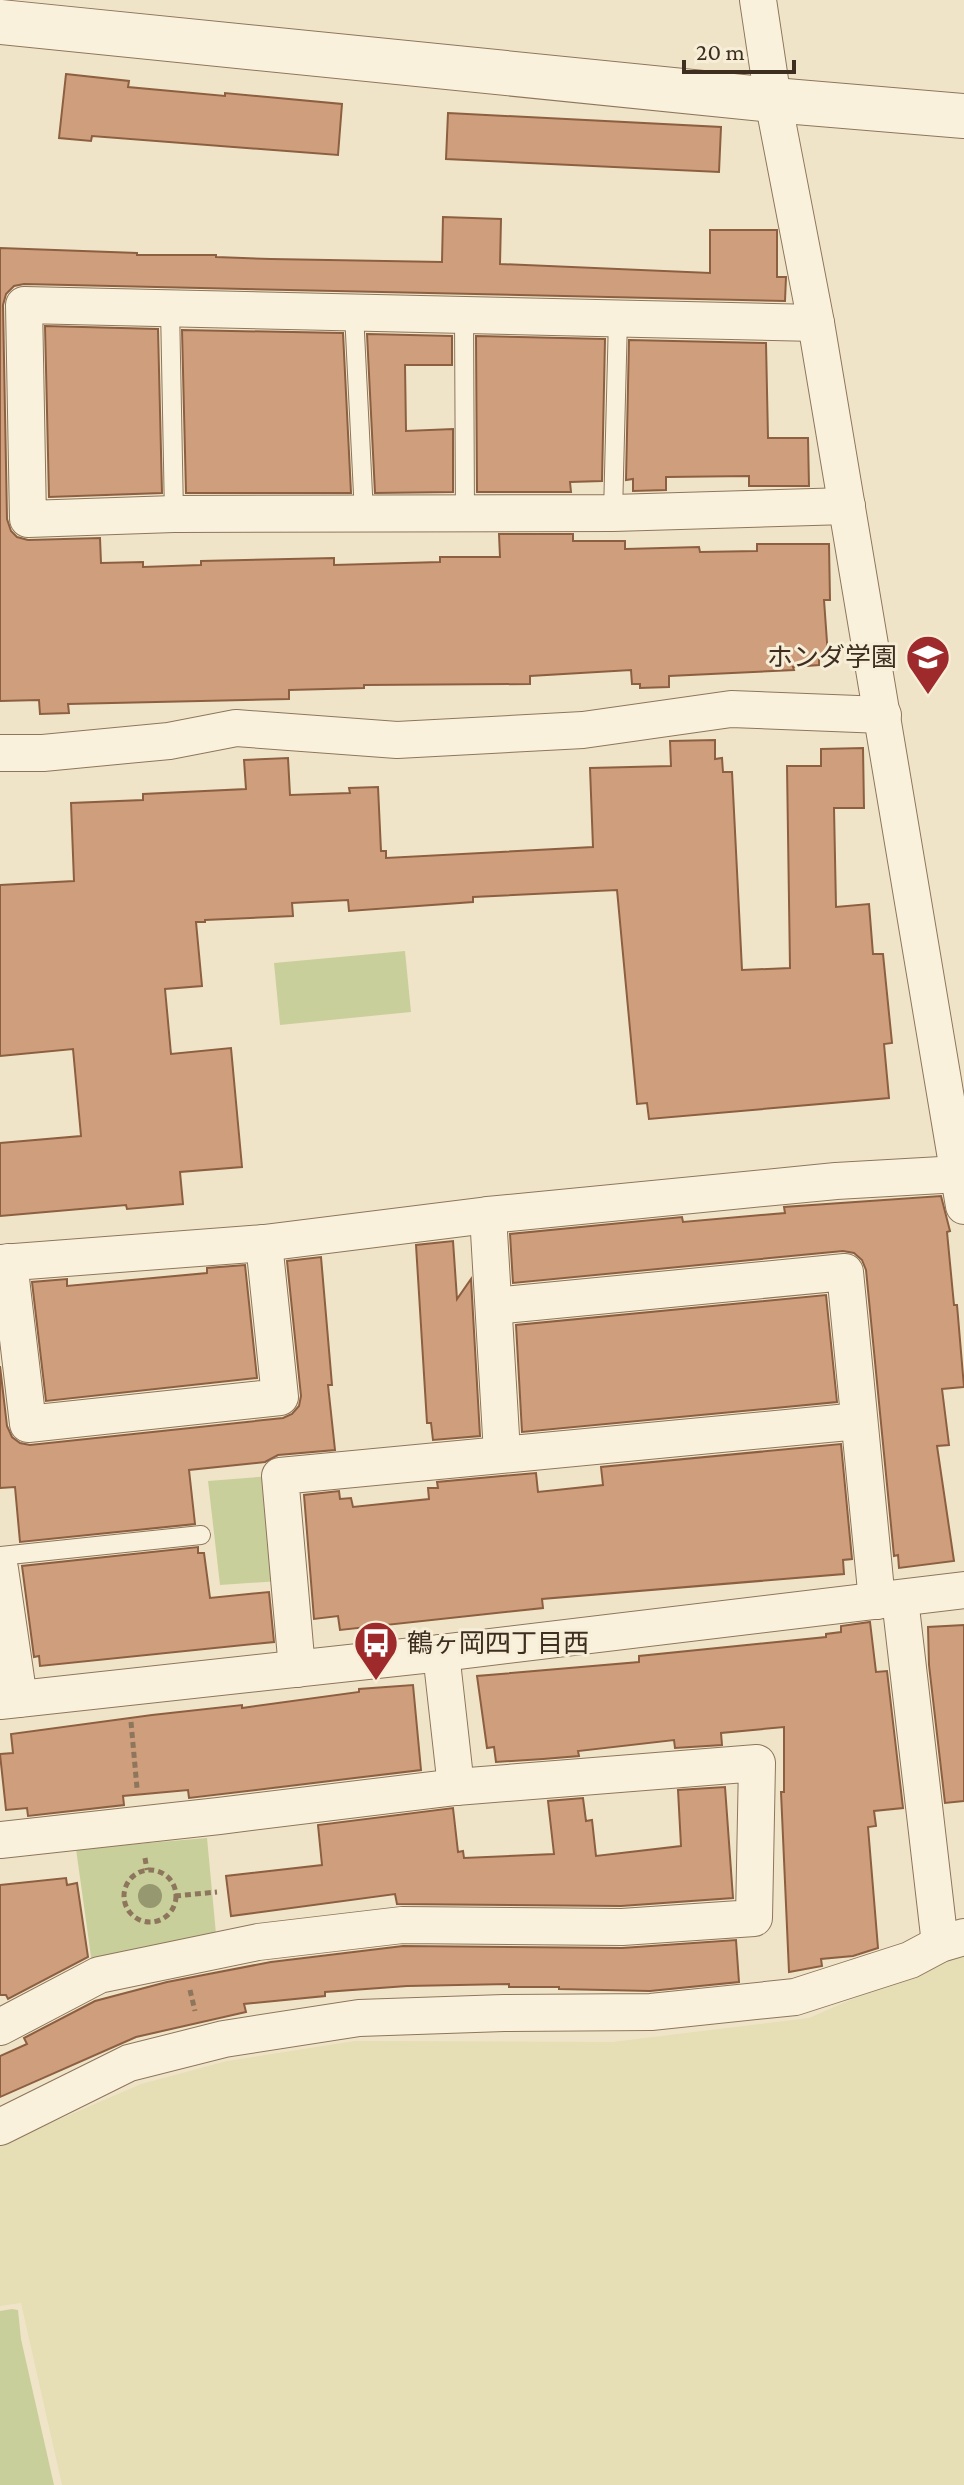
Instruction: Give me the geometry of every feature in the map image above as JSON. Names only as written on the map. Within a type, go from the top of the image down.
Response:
[{"type":"street","points":[[264,1243],[280,1397],[28,1424],[4,1262],[264,1243],[488,1215],[820,1183],[961,1190],[883,715],[816,323],[773,100],[758,0]]},
{"type":"street","points":[[15,16],[773,100],[964,116]]},
{"type":"street","points":[[816,323],[24,305],[14,526],[174,514],[613,513],[847,506]]},
{"type":"street","points":[[0,753],[43,753],[169,741],[236,728],[397,740],[583,730],[731,709],[883,715]]},
{"type":"street","points":[[488,1215],[502,1453]]},
{"type":"street","points":[[0,2127],[129,2063],[224,2039],[359,2018],[651,2012],[795,1997],[910,1960],[952,1940],[888,1600],[859,1421],[845,1272],[494,1306]]},
{"type":"street","points":[[297,1669],[280,1476],[859,1421]]},
{"type":"street","points":[[0,1569],[10,1700],[441,1653],[964,1590]]},
{"type":"street","points":[[441,1653],[456,1787]]},
{"type":"street","points":[[0,1840],[456,1787],[757,1763],[754,1918],[622,1927],[402,1925],[258,1942],[99,1975],[0,2027]]},
{"type":"lane","points":[[170,307],[174,514]]},
{"type":"lane","points":[[354,313],[364,514]]},
{"type":"lane","points":[[464,315],[465,514]]},
{"type":"lane","points":[[613,513],[618,319]]},
{"type":"lane","points":[[0,1556],[201,1535]]},
{"type":"path","points":[[131,1717],[141,1825]]},
{"type":"path","points":[[155,1870],[169,1878],[175,1896],[167,1915],[143,1921],[128,1911],[124,1894],[126,1885],[138,1872],[155,1870]]},
{"type":"path","points":[[175,1896],[217,1892]]},
{"type":"path","points":[[183,1958],[203,2045]]},
{"type":"shaded area","points":[[964,1950],[964,2485],[62,2485],[21,2303],[0,2306],[0,2145],[141,2084],[227,2061],[355,2041],[612,2042],[809,2018]]},
{"type":"green space","points":[[405,951],[411,1012],[280,1025],[274,963]]},
{"type":"green space","points":[[271,1476],[280,1581],[220,1585],[208,1481]]},
{"type":"green space","points":[[207,1838],[216,1934],[92,1964],[76,1849]]},
{"type":"green space","points":[[18,2310],[21,2339],[54,2485],[0,2485],[0,2311]]},
{"type":"building","points":[[66,74],[129,81],[128,87],[342,104],[338,155],[92,136],[91,141],[59,138]]},
{"type":"building","points":[[448,113],[721,127],[719,172],[446,159]]},
{"type":"building","points":[[443,217],[501,219],[500,264],[710,273],[710,230],[777,230],[777,277],[786,277],[785,301],[14,286],[6,294],[3,305],[7,519],[11,531],[17,537],[28,540],[100,538],[101,563],[143,562],[143,567],[201,565],[201,561],[334,558],[334,565],[440,562],[440,557],[500,557],[499,534],[573,534],[573,541],[625,541],[625,549],[699,547],[700,552],[757,551],[757,544],[829,544],[830,600],[824,600],[828,656],[819,657],[819,665],[793,667],[794,670],[669,676],[669,687],[640,688],[640,684],[632,684],[631,670],[530,676],[530,684],[364,685],[364,688],[289,690],[289,699],[68,704],[69,713],[40,714],[39,700],[0,701],[0,248],[137,255],[442,262]]},
{"type":"building","points":[[45,326],[158,329],[162,493],[49,497]]},
{"type":"building","points":[[182,330],[343,333],[351,493],[186,493]]},
{"type":"building","points":[[367,334],[452,336],[452,365],[405,365],[406,431],[453,429],[453,492],[375,493]]},
{"type":"building","points":[[476,336],[605,339],[602,481],[570,482],[571,492],[477,492]]},
{"type":"building","points":[[629,340],[766,343],[768,438],[808,438],[809,486],[749,486],[749,476],[666,477],[666,490],[633,491],[633,479],[626,480]]},
{"type":"building","points":[[715,740],[715,759],[722,758],[723,772],[732,772],[742,970],[790,968],[787,766],[821,766],[821,749],[863,748],[864,808],[834,808],[836,907],[869,904],[873,954],[883,954],[892,1043],[884,1044],[889,1098],[649,1119],[647,1103],[637,1104],[617,890],[473,897],[473,902],[349,911],[348,900],[292,903],[293,916],[196,922],[202,986],[165,989],[171,1054],[231,1048],[242,1167],[180,1172],[183,1204],[127,1209],[126,1205],[0,1216],[0,1143],[81,1136],[73,1049],[0,1056],[0,885],[74,881],[71,803],[143,800],[143,794],[246,789],[244,760],[288,758],[290,795],[350,793],[349,788],[378,787],[381,851],[386,851],[386,858],[593,847],[590,768],[671,766],[670,741]]},
{"type":"building","points":[[941,1196],[950,1231],[947,1232],[964,1387],[942,1389],[949,1445],[937,1446],[954,1561],[899,1568],[898,1555],[894,1556],[866,1270],[862,1260],[854,1253],[843,1251],[513,1283],[510,1234],[682,1217],[683,1222],[785,1213],[784,1207]]},
{"type":"building","points":[[453,1241],[457,1299],[471,1279],[480,1436],[433,1440],[431,1423],[427,1423],[416,1245]]},
{"type":"building","points":[[321,1257],[335,1450],[278,1455],[265,1462],[189,1470],[195,1524],[20,1542],[15,1487],[0,1488],[0,1366],[7,1426],[12,1437],[30,1445],[283,1418],[299,1406],[301,1396],[287,1261]]},
{"type":"building","points":[[245,1265],[257,1378],[46,1401],[32,1282],[67,1279],[67,1286],[207,1273],[207,1268]]},
{"type":"building","points":[[826,1295],[837,1402],[522,1432],[516,1325]]},
{"type":"building","points":[[841,1444],[852,1559],[843,1560],[844,1574],[542,1599],[543,1608],[340,1630],[338,1616],[314,1619],[304,1495],[339,1491],[340,1499],[351,1498],[353,1507],[429,1499],[428,1488],[438,1488],[437,1482],[536,1473],[538,1492],[603,1485],[601,1467]]},
{"type":"building","points":[[198,1547],[198,1553],[204,1553],[210,1598],[269,1592],[274,1642],[40,1666],[39,1656],[34,1657],[22,1566]]},
{"type":"building","points":[[870,1622],[876,1672],[887,1671],[903,1808],[874,1811],[876,1826],[868,1827],[878,1948],[853,1956],[821,1959],[822,1966],[789,1972],[781,1792],[784,1792],[784,1727],[721,1733],[722,1745],[675,1748],[674,1740],[578,1751],[579,1756],[543,1759],[496,1762],[494,1747],[487,1748],[477,1676],[639,1662],[639,1656],[826,1637],[826,1634],[841,1632],[841,1626]]},
{"type":"building","points":[[964,1625],[964,1801],[945,1803],[929,1665],[928,1627]]},
{"type":"building","points":[[413,1685],[421,1770],[189,1798],[188,1790],[123,1796],[124,1805],[28,1816],[27,1808],[6,1810],[0,1754],[13,1753],[11,1734],[152,1715],[242,1705],[242,1708],[359,1692],[359,1689]]},
{"type":"building","points":[[725,1787],[733,1898],[621,1906],[397,1904],[395,1894],[231,1916],[226,1876],[322,1865],[318,1825],[453,1808],[458,1852],[463,1851],[464,1858],[554,1854],[548,1801],[583,1798],[586,1821],[592,1820],[596,1856],[681,1846],[678,1790]]},
{"type":"building","points":[[66,1878],[67,1885],[77,1883],[88,1957],[8,1999],[6,1995],[0,1995],[0,1885]]},
{"type":"building","points":[[736,1940],[739,1982],[650,1991],[509,1987],[509,1984],[407,1986],[325,1992],[325,1996],[244,2004],[246,2012],[136,2037],[0,2097],[0,2056],[27,2044],[24,2038],[95,2001],[167,1982],[271,1962],[403,1946],[622,1948]]},
{"type":"place","name":"ホンダ学園","points":[[928,696]]},
{"type":"place","name":"鶴ヶ岡四丁目西","points":[[376,1682]]}]
